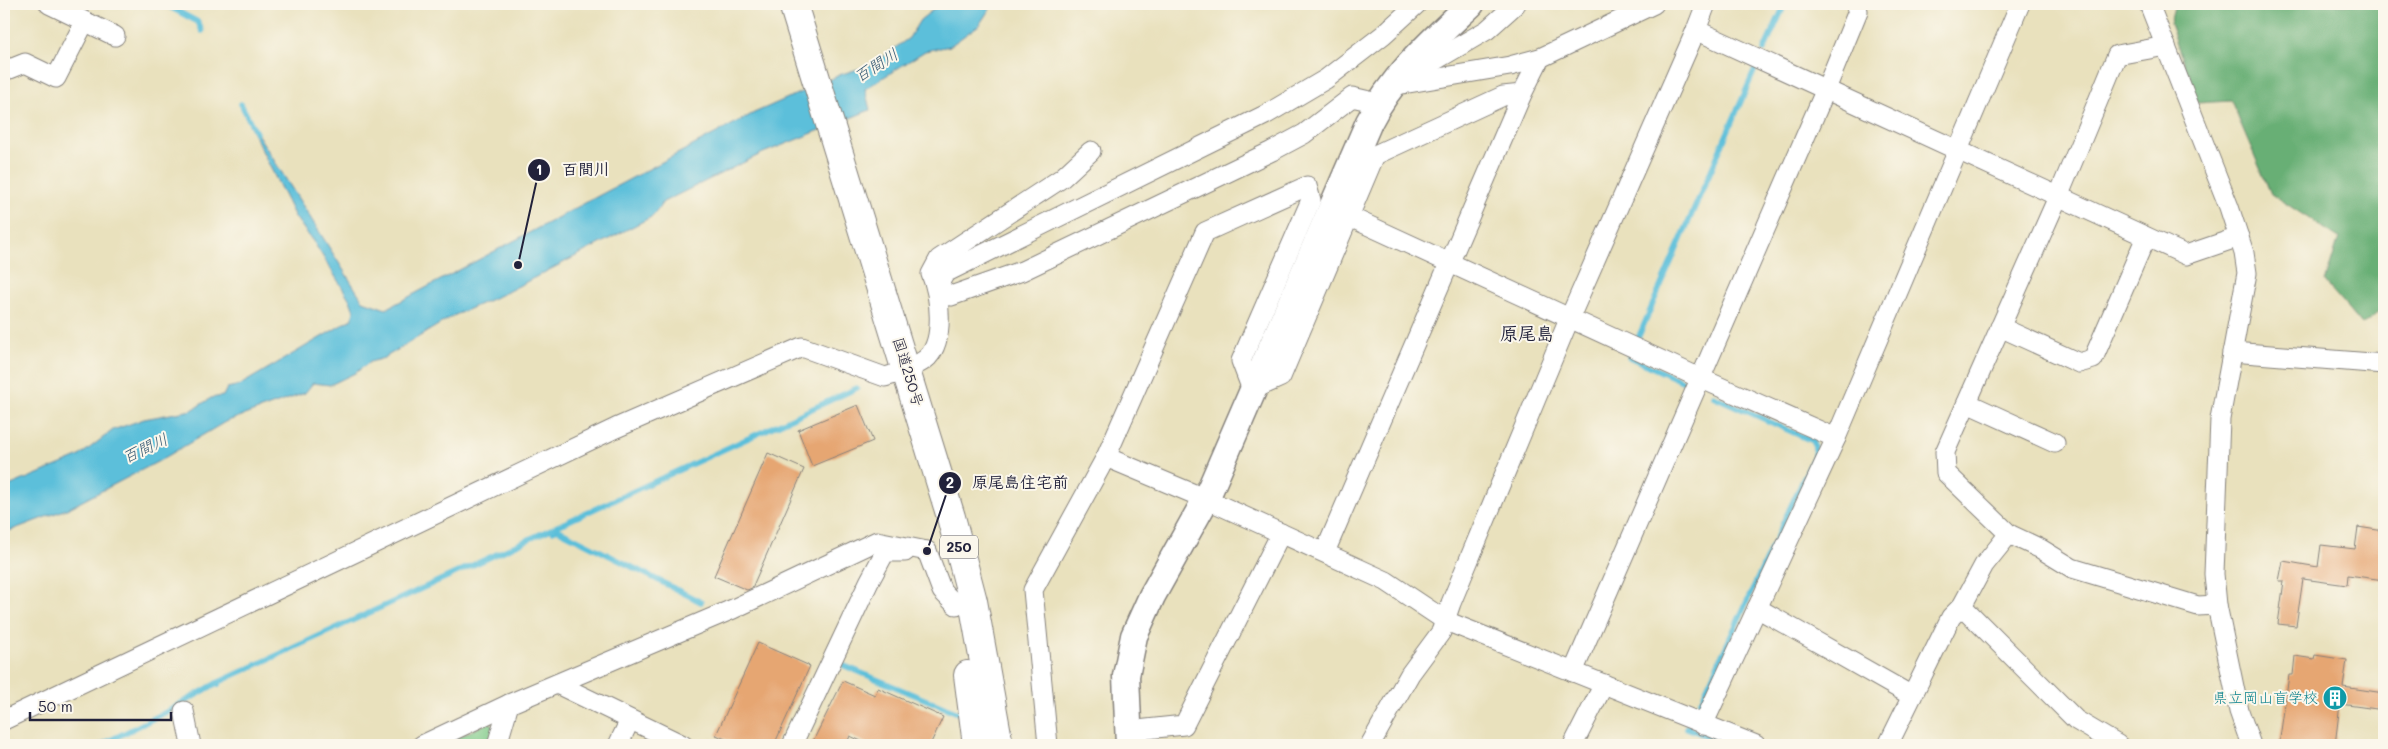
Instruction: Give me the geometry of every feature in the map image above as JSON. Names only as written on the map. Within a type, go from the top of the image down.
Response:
[{"type":"highway","name":"国道250号","points":[[780,4],[951,517],[973,601],[999,745]]},
{"type":"highway","name":"国道250号","points":[[793,4],[899,364],[956,605],[972,695],[978,745]]},
{"type":"street","points":[[49,4],[84,23],[115,36]]},
{"type":"street","points":[[936,287],[945,273],[1266,115],[1326,79],[1384,34],[1417,4]]},
{"type":"street","points":[[1281,533],[1184,725],[1129,738],[1126,676],[1134,636],[1152,596],[1206,499],[1327,214],[1385,95],[1424,49],[1471,4]]},
{"type":"street","points":[[1385,95],[1487,30],[1516,4]]},
{"type":"street","points":[[936,287],[951,296],[1022,270],[1272,151],[1304,134],[1352,97],[1385,95],[1540,58],[1654,4]]},
{"type":"street","points":[[1370,745],[1410,674],[1441,632],[1446,621],[1455,594],[1570,317],[1706,4]]},
{"type":"street","points":[[1573,672],[1702,379],[1826,88],[1858,11],[1855,4]]},
{"type":"street","points":[[1703,725],[1836,438],[2020,4]]},
{"type":"street","points":[[2149,4],[2229,207],[2244,253],[2247,273],[2220,419],[2214,574],[2217,605],[2239,711],[2251,745]]},
{"type":"street","points":[[4,66],[10,69],[25,63],[56,78],[84,23]]},
{"type":"street","points":[[1696,30],[1958,148],[2058,197],[2186,255],[2238,237]]},
{"type":"street","points":[[2166,46],[2117,55],[2058,197],[1944,452],[1946,473],[2009,534],[2041,549],[2072,568],[2198,606],[2217,605]]},
{"type":"street","points":[[1324,552],[1451,263],[1522,94],[1540,58]]},
{"type":"street","points":[[1252,390],[1280,376],[1375,156],[1503,96],[1522,94]]},
{"type":"street","points":[[4,720],[616,428],[802,347],[885,377],[899,364],[929,356],[936,340],[939,315],[936,287],[931,274],[939,259],[1062,178],[1091,151]]},
{"type":"street","points":[[1048,745],[1033,590],[1106,457],[1205,232],[1307,186],[1311,200],[1241,361],[1252,390]]},
{"type":"street","points":[[1350,217],[1702,379],[1836,438]]},
{"type":"street","points":[[2000,327],[2079,363],[2094,359],[2146,237]]},
{"type":"street","points":[[2232,352],[2384,364]]},
{"type":"street","points":[[1967,403],[2055,443]]},
{"type":"street","points":[[1106,457],[1206,499],[1386,581],[1446,621],[1756,745]]},
{"type":"street","points":[[1888,745],[1951,617],[1962,606],[1984,565],[2009,534]]},
{"type":"street","points":[[422,745],[509,704],[733,609],[877,541],[927,551]]},
{"type":"street","points":[[927,551],[942,591],[956,605]]},
{"type":"street","points":[[792,745],[885,552],[927,551]]},
{"type":"street","points":[[1962,606],[2076,720],[2118,745]]},
{"type":"street","points":[[1757,608],[1912,696]]},
{"type":"street","points":[[557,684],[683,745]]},
{"type":"street","points":[[1573,745],[1604,684]]},
{"type":"street","points":[[497,745],[509,704]]},
{"type":"street","points":[[184,711],[191,745]]},
{"type":"street","points":[[618,745],[630,720]]},
{"type":"green space","points":[[2175,4],[2384,4],[2384,308],[2362,325],[2325,282],[2339,238],[2271,194],[2231,101],[2197,103],[2170,23]]},
{"type":"green space","points":[[490,722],[496,730],[491,745],[442,745]]},
{"type":"water","points":[[998,4],[991,7],[979,25],[950,46],[925,51],[865,89],[870,110],[763,153],[663,202],[653,216],[505,293],[453,316],[384,358],[370,362],[355,373],[330,385],[313,383],[305,393],[225,422],[159,461],[69,508],[4,533],[4,488],[78,457],[113,430],[144,419],[192,410],[211,398],[223,396],[227,388],[240,385],[352,319],[354,311],[350,300],[315,244],[295,217],[241,108],[363,301],[386,309],[754,113],[842,74],[871,65],[909,38],[920,20],[939,5]]},
{"type":"building","points":[[858,405],[873,441],[812,466],[798,430]]},
{"type":"building","points":[[768,453],[804,469],[752,588],[747,590],[714,576]]},
{"type":"building","points":[[2358,527],[2384,531],[2384,580],[2348,575],[2347,585],[2303,579],[2296,626],[2278,624],[2284,581],[2279,581],[2283,561],[2318,567],[2321,545],[2355,549]]},
{"type":"building","points":[[758,643],[810,666],[774,745],[739,745],[716,735]]},
{"type":"building","name":"県立岡山盲学校","points":[[2315,655],[2347,660],[2343,687],[2384,693],[2384,710],[2340,704],[2335,745],[2279,745],[2289,675],[2293,675],[2295,656],[2314,659]]},
{"type":"building","points":[[843,681],[875,695],[878,688],[943,717],[930,745],[870,745],[850,736],[846,745],[811,745]]},
{"type":"waterway","points":[[164,4],[198,22],[202,31]]},
{"type":"waterway","points":[[1764,50],[1785,4]]},
{"type":"waterway","points":[[1638,338],[1756,67]]},
{"type":"waterway","points":[[241,104],[256,133]]},
{"type":"waterway","points":[[1630,354],[1629,357],[1682,381]]},
{"type":"waterway","points":[[217,683],[857,388]]},
{"type":"waterway","points":[[1700,703],[1814,456],[1815,447],[1812,441],[1713,396]]},
{"type":"waterway","points":[[553,531],[557,529],[701,602]]},
{"type":"waterway","points":[[840,664],[958,713]]},
{"type":"waterway","points":[[101,745],[170,710],[217,683],[218,685]]},
{"type":"waterway","points":[[1689,725],[1687,728],[1729,745]]},
{"type":"place","name":"百間川","points":[[518,265]]},
{"type":"place","name":"原尾島住宅前","points":[[927,551]]},
{"type":"place","name":"県立岡山盲学校","points":[[2335,698]]},
{"type":"district","name":"原尾島","points":[[1527,334]]}]
